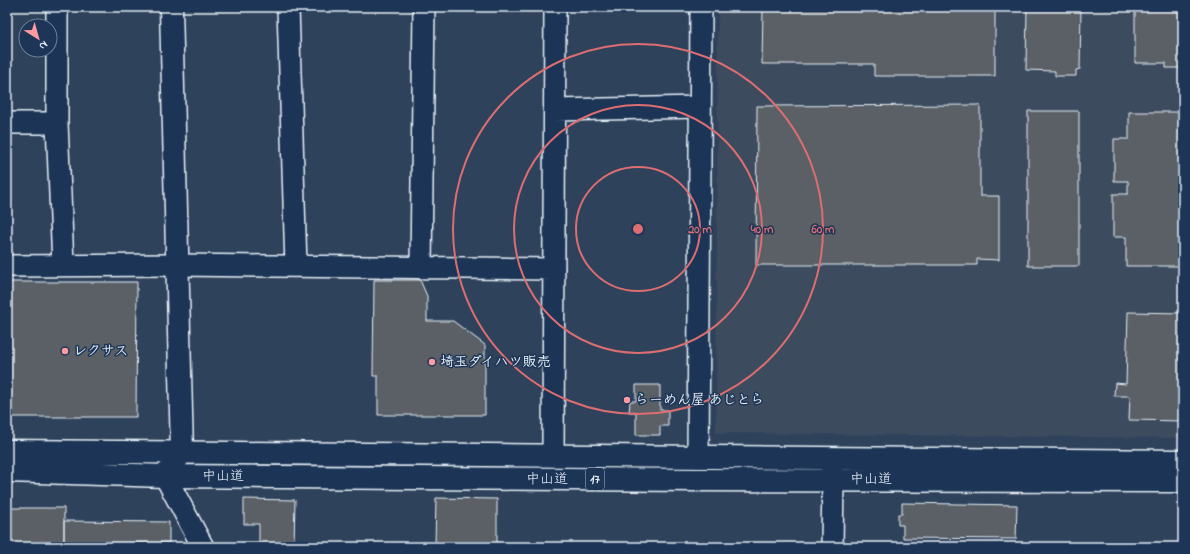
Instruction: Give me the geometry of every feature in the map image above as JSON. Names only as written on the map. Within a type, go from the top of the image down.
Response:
[{"type":"main road","points":[[171,7],[182,453]]},
{"type":"main road","name":"中山道","points":[[7,451],[698,457],[830,456],[1183,460]]},
{"type":"main road","name":"中山道","points":[[7,471],[165,476],[695,480],[833,479],[1183,481]]},
{"type":"street","points":[[57,7],[57,123],[63,266]]},
{"type":"street","points":[[288,7],[296,266]]},
{"type":"street","points":[[421,268],[424,7]]},
{"type":"street","points":[[553,456],[555,7]]},
{"type":"street","points":[[698,457],[701,7]]},
{"type":"street","points":[[555,110],[700,107]]},
{"type":"street","points":[[7,123],[57,123]]},
{"type":"street","points":[[7,266],[177,265],[554,269]]},
{"type":"street","points":[[182,453],[165,476],[203,547]]},
{"type":"street","points":[[830,456],[833,479],[832,547]]},
{"type":"shaded area","points":[[718,7],[1183,7],[1183,438],[716,433]]},
{"type":"building","points":[[763,7],[995,7],[995,76],[874,76],[874,64],[762,64]]},
{"type":"building","points":[[1027,7],[1081,7],[1080,69],[1076,70],[1076,76],[1055,76],[1055,71],[1026,70]]},
{"type":"building","points":[[1135,7],[1183,7],[1183,68],[1166,68],[1166,63],[1135,63]]},
{"type":"building","points":[[980,105],[980,196],[999,196],[999,260],[977,259],[977,265],[756,265],[757,106]]},
{"type":"building","points":[[1028,111],[1079,111],[1079,266],[1028,266]]},
{"type":"building","points":[[1129,112],[1183,112],[1183,266],[1126,266],[1126,237],[1113,237],[1113,194],[1128,194],[1128,181],[1114,181],[1114,139],[1129,139]]},
{"type":"building","points":[[374,280],[420,280],[427,296],[427,321],[453,321],[485,345],[485,415],[378,415],[378,376],[373,376]]},
{"type":"building","points":[[7,282],[137,282],[136,417],[7,417]]},
{"type":"building","points":[[1128,312],[1183,313],[1183,421],[1129,420],[1130,396],[1114,396],[1115,383],[1126,384]]},
{"type":"building","points":[[636,385],[660,385],[660,410],[668,410],[668,426],[660,426],[660,435],[636,435],[636,412],[629,412],[630,401],[636,401]]},
{"type":"building","points":[[436,498],[497,499],[497,547],[435,547]]},
{"type":"building","points":[[244,499],[295,500],[294,547],[259,547],[259,524],[244,524]]},
{"type":"building","points":[[902,503],[1017,505],[1016,539],[903,538],[903,525],[898,525],[898,514],[902,514]]},
{"type":"building","points":[[7,508],[64,508],[64,547],[7,547]]},
{"type":"building","points":[[64,521],[169,522],[169,543],[64,543]]},
{"type":"place","name":"レクサス","points":[[65,351]]},
{"type":"place","name":"埼玉ダイハツ販売","points":[[432,362]]},
{"type":"place","name":"らーめん屋 あじとら","points":[[627,400]]}]
